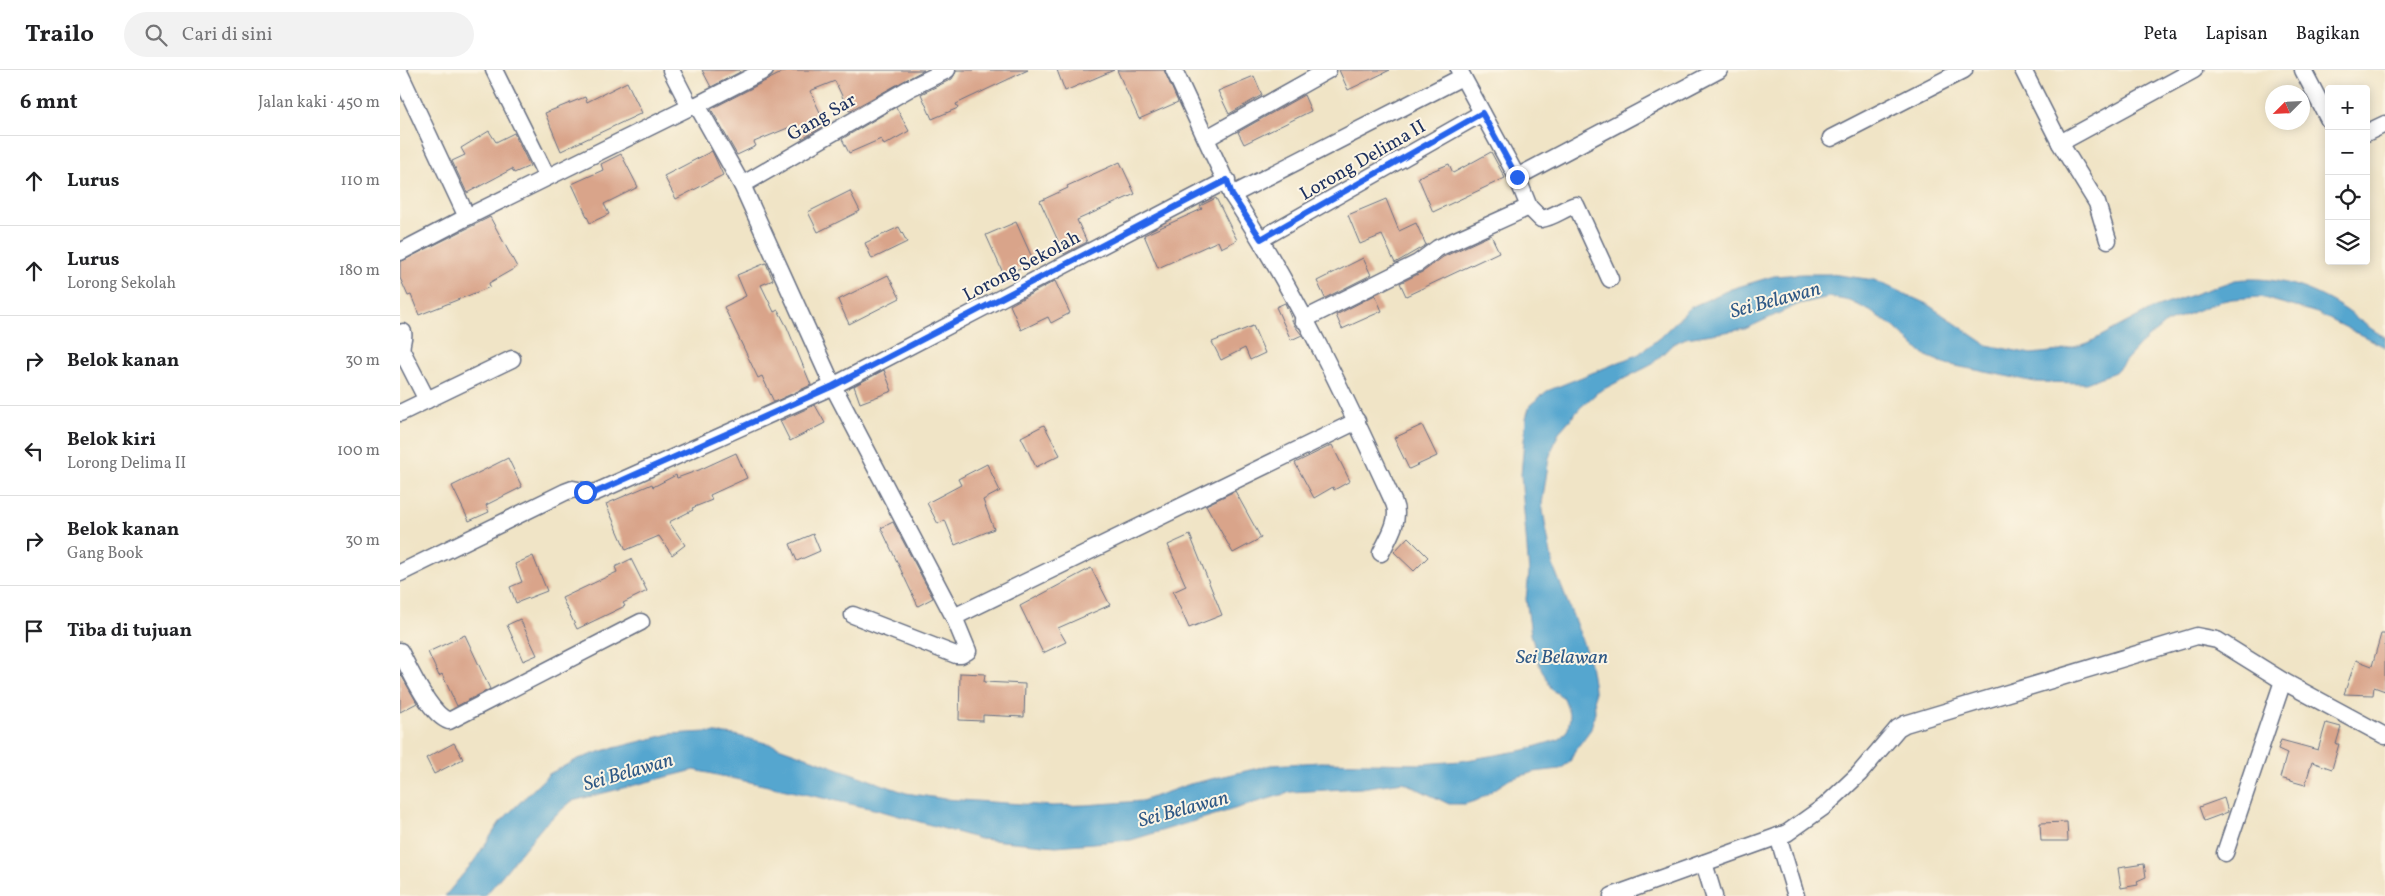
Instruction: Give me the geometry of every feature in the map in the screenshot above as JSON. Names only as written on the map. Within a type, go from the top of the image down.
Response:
[{"type":"street","points":[[494,70],[548,177]]},
{"type":"street","points":[[671,70],[742,185],[833,386],[954,617],[968,648],[966,653],[961,655],[853,615]]},
{"type":"street","points":[[400,252],[467,216],[765,70]]},
{"type":"street","name":"Gang Sar","points":[[742,185],[910,88],[948,70]]},
{"type":"street","points":[[1174,70],[1230,188],[1261,239],[1357,421],[1398,512],[1381,553]]},
{"type":"street","points":[[1207,138],[1328,70]]},
{"type":"street","points":[[1517,177],[1719,70]]},
{"type":"street","points":[[1831,138],[1964,70]]},
{"type":"street","points":[[2023,70],[2060,143],[2097,203],[2108,240]]},
{"type":"street","points":[[2060,143],[2194,70]]},
{"type":"street","points":[[2303,70],[2325,112]]},
{"type":"street","points":[[1461,73],[1517,177],[1529,207],[1541,219],[1553,218],[1558,212],[1576,205],[1610,279]]},
{"type":"street","name":"Lorong Sekolah","points":[[400,573],[566,492],[573,490],[594,493],[833,386],[1461,73]]},
{"type":"street","points":[[400,74],[467,216]]},
{"type":"street","name":"Lorong Delima II","points":[[1261,239],[1482,113]]},
{"type":"street","points":[[2370,132],[2385,124]]},
{"type":"street","points":[[1304,320],[1418,263],[1438,248],[1529,207]]},
{"type":"street","points":[[401,330],[404,337],[401,343],[402,351],[427,400]]},
{"type":"street","points":[[400,413],[512,359]]},
{"type":"street","points":[[954,617],[1357,421]]},
{"type":"street","points":[[401,657],[430,705],[442,719],[449,721],[641,622]]},
{"type":"street","points":[[1612,896],[1778,836],[1813,817],[1858,774],[1898,728],[1917,720],[2196,636],[2218,640],[2283,681],[2385,736]]},
{"type":"street","points":[[2225,853],[2283,681]]},
{"type":"street","points":[[1778,836],[1796,896]]},
{"type":"street","points":[[1704,864],[1714,896]]},
{"type":"water","name":"Sei Belawan","points":[[1831,274],[1874,280],[1927,304],[1987,345],[2031,354],[2060,351],[2088,343],[2152,309],[2235,280],[2265,279],[2293,285],[2333,302],[2385,337],[2385,347],[2317,313],[2260,297],[2232,299],[2218,302],[2164,324],[2140,345],[2115,372],[2086,383],[2035,382],[1946,364],[1924,355],[1894,327],[1870,311],[1850,301],[1829,297],[1799,304],[1745,329],[1686,338],[1673,344],[1651,365],[1598,392],[1581,407],[1559,432],[1549,458],[1542,504],[1553,565],[1590,664],[1595,712],[1591,729],[1574,752],[1570,762],[1560,769],[1534,772],[1510,779],[1478,800],[1465,804],[1449,804],[1403,782],[1361,788],[1291,792],[1131,840],[1056,846],[980,839],[878,810],[694,770],[572,801],[544,825],[485,896],[445,896],[474,861],[500,822],[549,774],[578,759],[670,734],[706,732],[735,735],[773,745],[906,793],[945,799],[1052,806],[1142,801],[1190,784],[1271,765],[1320,762],[1421,764],[1461,761],[1524,750],[1560,739],[1568,729],[1570,717],[1564,698],[1552,690],[1539,664],[1531,634],[1526,599],[1529,573],[1521,475],[1526,418],[1530,405],[1547,391],[1639,354],[1659,338],[1691,307],[1731,289],[1774,276]]},
{"type":"building","points":[[702,70],[739,70],[740,72],[711,87]]},
{"type":"building","points":[[787,70],[924,70],[849,111],[835,81],[810,91],[826,125],[802,139],[795,125],[754,142],[756,146],[737,155],[711,109]]},
{"type":"building","points":[[957,70],[1028,70],[956,104],[958,108],[932,119],[921,94],[952,79]]},
{"type":"building","points":[[1057,70],[1114,70],[1065,91]]},
{"type":"building","points":[[1117,70],[1164,70],[1178,102],[1139,119]]},
{"type":"building","points":[[1339,70],[1390,70],[1348,90]]},
{"type":"building","points":[[1254,76],[1262,95],[1229,114],[1218,91]]},
{"type":"building","points":[[627,82],[642,113],[561,151],[545,113],[585,97],[587,102]]},
{"type":"building","points":[[1304,95],[1311,111],[1244,144],[1238,132]]},
{"type":"building","points":[[896,107],[909,131],[884,145],[881,139],[849,153],[842,139]]},
{"type":"building","points":[[489,131],[496,142],[514,133],[530,166],[514,173],[512,169],[467,193],[452,161],[465,155],[461,148]]},
{"type":"building","points":[[712,151],[723,175],[676,199],[664,176]]},
{"type":"building","points":[[1491,152],[1505,178],[1433,212],[1418,177],[1449,164],[1453,173]]},
{"type":"building","points":[[621,154],[638,187],[604,204],[609,214],[590,223],[572,184],[603,170],[601,164]]},
{"type":"building","points":[[1120,162],[1135,194],[1077,220],[1087,242],[1064,254],[1040,201],[1068,188],[1067,186]]},
{"type":"building","points":[[850,191],[860,211],[818,232],[808,212]]},
{"type":"building","points":[[1216,198],[1237,240],[1221,248],[1218,241],[1158,268],[1144,235],[1202,209],[1200,206]]},
{"type":"building","points":[[1386,199],[1399,231],[1416,223],[1426,245],[1395,263],[1382,235],[1360,244],[1348,215]]},
{"type":"building","points":[[490,217],[517,267],[489,283],[490,287],[419,315],[411,295],[408,296],[400,278],[400,262]]},
{"type":"building","points":[[1016,222],[1034,262],[1004,275],[986,235]]},
{"type":"building","points":[[899,227],[907,242],[872,259],[865,243]]},
{"type":"building","points":[[1491,235],[1499,252],[1406,296],[1400,283],[1424,271],[1443,257]]},
{"type":"building","points":[[1363,258],[1371,275],[1325,298],[1317,281]]},
{"type":"building","points":[[766,263],[773,280],[761,285],[774,312],[778,310],[787,327],[811,385],[774,402],[762,376],[758,378],[724,307],[746,296],[737,275]]},
{"type":"building","points":[[888,275],[900,298],[849,324],[838,300]]},
{"type":"building","points":[[1055,281],[1070,313],[1051,323],[1048,317],[1021,330],[1010,305]]},
{"type":"building","points":[[1375,295],[1382,311],[1342,329],[1336,315]]},
{"type":"building","points":[[1285,303],[1294,325],[1302,335],[1291,340],[1276,307]]},
{"type":"building","points":[[1253,326],[1265,353],[1250,360],[1245,348],[1221,360],[1212,342]]},
{"type":"building","points":[[884,370],[892,391],[860,403],[854,386]]},
{"type":"building","points":[[815,405],[825,423],[790,441],[780,421]]},
{"type":"building","points":[[1044,425],[1060,455],[1036,467],[1021,437]]},
{"type":"building","points":[[1422,425],[1437,456],[1409,469],[1394,438]]},
{"type":"building","points":[[1332,445],[1350,481],[1334,490],[1333,487],[1314,498],[1295,463]]},
{"type":"building","points":[[736,453],[747,478],[710,495],[712,500],[692,508],[693,510],[669,522],[685,545],[672,555],[659,536],[626,550],[606,504],[652,484],[653,487],[676,475],[677,478],[699,470]]},
{"type":"building","points":[[508,458],[522,487],[486,505],[489,512],[469,521],[452,486]]},
{"type":"building","points":[[987,464],[1000,491],[983,500],[994,529],[955,545],[945,520],[938,524],[927,503],[961,485],[958,479]]},
{"type":"building","points":[[1235,491],[1261,538],[1233,553],[1206,505]]},
{"type":"building","points":[[893,522],[933,598],[918,606],[881,528]]},
{"type":"building","points":[[813,534],[820,551],[797,561],[790,544]]},
{"type":"building","points":[[1190,535],[1222,615],[1189,628],[1173,592],[1186,586],[1168,545]]},
{"type":"building","points":[[1408,537],[1428,557],[1414,571],[1394,552]]},
{"type":"building","points":[[533,556],[547,591],[516,603],[510,587],[522,582],[515,564]]},
{"type":"building","points":[[631,559],[647,591],[623,603],[625,606],[577,629],[562,598],[617,572],[615,567]]},
{"type":"building","points":[[1091,568],[1110,605],[1058,628],[1066,642],[1043,653],[1020,606]]},
{"type":"building","points":[[520,619],[537,655],[523,661],[507,625]]},
{"type":"building","points":[[2381,634],[2385,634],[2385,691],[2374,687],[2373,695],[2344,694],[2356,660],[2372,666]]},
{"type":"building","points":[[465,635],[490,689],[457,706],[442,674],[439,676],[428,652]]},
{"type":"building","points":[[400,673],[417,703],[400,712]]},
{"type":"building","points":[[960,673],[985,674],[984,682],[1025,684],[1024,717],[983,715],[983,721],[959,720]]},
{"type":"building","points":[[2326,723],[2341,727],[2336,744],[2339,744],[2332,769],[2312,762],[2305,785],[2280,778],[2287,753],[2278,749],[2281,740],[2318,750]]},
{"type":"building","points":[[454,743],[463,759],[434,774],[426,758]]},
{"type":"building","points":[[2224,798],[2228,812],[2204,821],[2199,807]]},
{"type":"building","points":[[2067,822],[2068,841],[2041,841],[2040,823]]},
{"type":"building","points":[[2144,864],[2146,877],[2137,881],[2138,885],[2121,888],[2118,868]]},
{"type":"route","points":[[585,492],[594,493],[833,386],[1227,180],[1232,195],[1261,239],[1482,113],[1517,177]]}]
